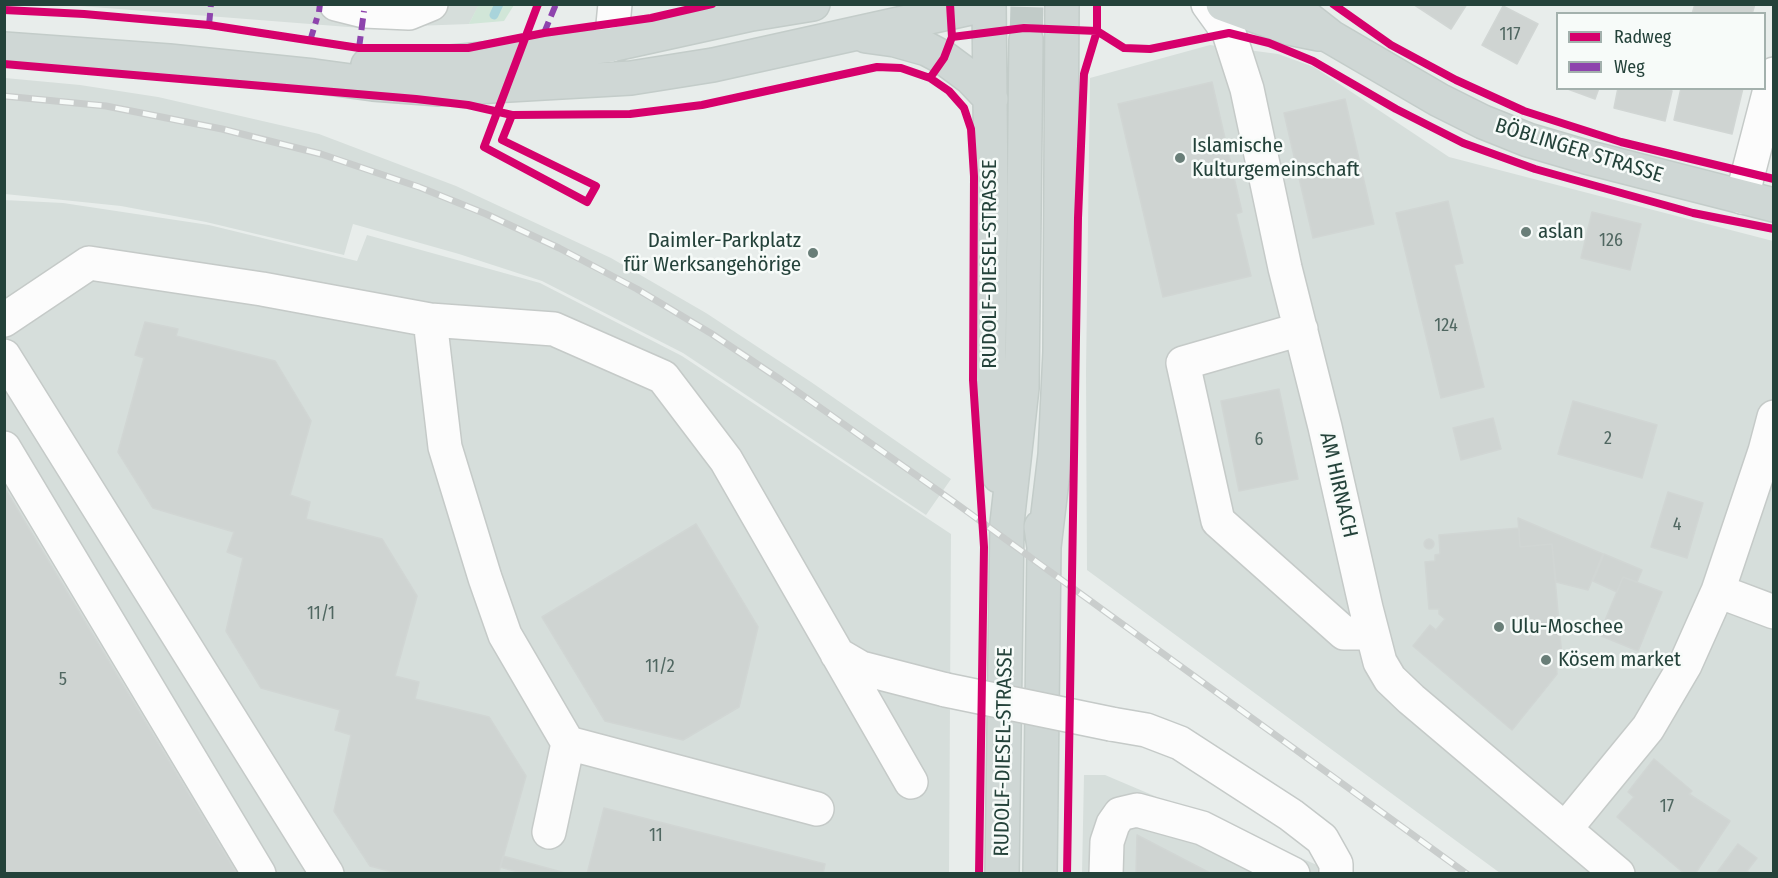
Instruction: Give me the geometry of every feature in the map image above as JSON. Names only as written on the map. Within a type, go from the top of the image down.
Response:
[{"type":"main road","points":[[314,76],[371,65],[452,62],[611,45],[752,14],[813,4]]},
{"type":"main road","points":[[4,49],[169,61],[373,84],[439,89],[631,78],[714,65],[989,4]]},
{"type":"main road","name":"RUDOLF-DIESEL-STRASSE","points":[[989,4],[991,191],[988,350],[996,454],[1007,523]]},
{"type":"main road","points":[[1044,547],[1055,455],[1059,362],[1062,4]]},
{"type":"main road","name":"BÖBLINGER STRASSE","points":[[1223,4],[1288,28],[1331,37]]},
{"type":"main road","name":"BÖBLINGER STRASSE","points":[[1289,4],[1331,37],[1439,100],[1483,122],[1528,140],[1586,158],[1773,205]]},
{"type":"main road","points":[[849,34],[894,40],[927,49],[944,57],[971,78],[991,99]]},
{"type":"main road","name":"RUDOLF-DIESEL-STRASSE","points":[[1002,873],[1007,523],[1022,388],[1026,40]]},
{"type":"main road","name":"RUDOLF-DIESEL-STRASSE","points":[[1022,388],[1044,547],[1040,873]]},
{"type":"street","points":[[336,4],[364,11],[409,13],[431,4]]},
{"type":"street","points":[[611,45],[615,4]]},
{"type":"street","name":"AM HIRNACH","points":[[1208,4],[1229,33],[1247,89],[1285,268],[1371,633],[1380,662],[1390,679],[1411,699],[1618,873]]},
{"type":"street","points":[[1742,197],[1773,74]]},
{"type":"street","points":[[4,320],[89,263],[262,289],[430,320],[554,329],[663,377],[726,460],[911,782]]},
{"type":"street","points":[[430,320],[445,447],[484,578],[505,635],[568,743],[549,832]]},
{"type":"street","points":[[1301,329],[1184,363],[1218,521],[1344,633],[1371,633]]},
{"type":"street","points":[[4,356],[327,873]]},
{"type":"street","points":[[1566,828],[1648,728],[1685,665],[1718,591],[1769,452],[1773,417]]},
{"type":"street","points":[[4,448],[260,873]]},
{"type":"street","points":[[1718,591],[1773,612]]},
{"type":"street","points":[[837,654],[861,668],[946,690],[1146,730],[1180,742],[1291,815],[1322,839],[1336,864],[1335,873]]},
{"type":"street","points":[[568,743],[817,809]]},
{"type":"street","points":[[1106,873],[1107,842],[1113,824],[1120,814],[1137,810],[1202,828],[1293,873]]},
{"type":"shaded area","points":[[68,5],[479,5],[469,24],[361,28]]},
{"type":"shaded area","points":[[1210,45],[1278,54],[1314,67],[1449,157],[1773,241],[1773,873],[1500,873],[1087,570],[1086,372],[1090,78]]},
{"type":"shaded area","points":[[5,78],[80,85],[158,97],[319,134],[456,186],[611,258],[706,313],[951,479],[926,515],[683,353],[542,281],[459,254],[353,224],[344,255],[206,222],[121,206],[5,194]]},
{"type":"shaded area","points":[[4,200],[63,203],[209,225],[357,261],[367,235],[540,283],[682,356],[951,534],[949,873],[5,873]]},
{"type":"shaded area","points":[[1084,775],[1105,775],[1336,873],[1082,874]]},
{"type":"green space","points":[[479,4],[514,5],[504,21],[469,24]]},
{"type":"building","points":[[1413,4],[1467,4],[1451,29]]},
{"type":"building","points":[[1695,4],[1755,4],[1753,12],[1693,12]]},
{"type":"building","points":[[1503,6],[1538,24],[1517,64],[1482,45]]},
{"type":"building","name":"Islamische Kulturgemeinschaft","points":[[1212,82],[1242,212],[1236,214],[1251,276],[1163,297],[1118,104]]},
{"type":"building","points":[[1570,90],[1598,90],[1595,99]]},
{"type":"building","points":[[1618,90],[1672,91],[1665,121],[1614,108]]},
{"type":"building","points":[[1681,90],[1743,90],[1732,134],[1674,120]]},
{"type":"building","points":[[1345,99],[1374,224],[1313,238],[1284,113]]},
{"type":"building","points":[[1448,201],[1463,263],[1454,265],[1484,387],[1441,398],[1396,213]]},
{"type":"building","points":[[1592,212],[1641,224],[1630,270],[1581,258]]},
{"type":"building","points":[[145,322],[178,329],[176,336],[275,361],[311,421],[290,495],[310,502],[306,519],[382,539],[417,596],[395,676],[419,682],[415,699],[489,717],[526,776],[499,872],[504,874],[400,874],[370,866],[334,811],[351,735],[335,730],[340,710],[261,688],[226,631],[243,558],[227,552],[234,532],[153,508],[118,452],[144,358],[135,355]]},
{"type":"building","points":[[1279,389],[1298,479],[1239,491],[1221,401]]},
{"type":"building","points":[[1573,401],[1657,425],[1642,478],[1558,454]]},
{"type":"building","points":[[1493,418],[1501,449],[1461,460],[1453,428]]},
{"type":"building","points":[[4,487],[237,874],[4,874]]},
{"type":"building","points":[[1668,492],[1703,503],[1687,558],[1651,547]]},
{"type":"building","points":[[1518,518],[1603,554],[1588,590],[1556,582],[1552,544],[1520,547]]},
{"type":"building","points":[[696,524],[758,627],[739,707],[683,740],[605,721],[542,617]]},
{"type":"building","name":"Ulu-Moschee","points":[[1519,528],[1520,547],[1552,544],[1562,658],[1556,658],[1557,674],[1512,730],[1413,646],[1430,625],[1436,630],[1445,619],[1439,614],[1439,609],[1429,609],[1425,562],[1435,561],[1435,555],[1440,554],[1439,535]]},
{"type":"building","points":[[1429,539],[1433,540],[1433,548],[1429,549],[1425,548],[1424,544],[1425,540]]},
{"type":"building","points":[[1604,554],[1642,570],[1637,582],[1623,577],[1617,592],[1593,581]]},
{"type":"building","points":[[1623,577],[1662,592],[1638,651],[1599,635]]},
{"type":"building","points":[[1654,759],[1692,791],[1689,794],[1730,821],[1695,874],[1685,874],[1617,817],[1634,797],[1628,792]]},
{"type":"building","points":[[604,808],[825,864],[823,874],[587,874]]},
{"type":"building","points":[[1137,835],[1212,874],[1136,874]]},
{"type":"building","points":[[1738,844],[1757,858],[1747,871],[1751,874],[1716,874]]},
{"type":"building","points":[[503,856],[569,874],[525,874],[500,867]]},
{"type":"waterway","points":[[494,15],[499,4]]},
{"type":"tunnel","points":[[1026,40],[1027,4]]},
{"type":"railway","points":[[4,96],[106,106],[222,129],[321,154],[419,187],[486,214],[559,248],[637,289],[712,334],[781,380],[950,499],[1467,874]]},
{"type":"marked path","points":[[209,25],[211,4]]},
{"type":"marked path","points":[[319,12],[320,4]]},
{"type":"marked path","points":[[544,33],[556,4]]},
{"type":"marked path","points":[[359,48],[364,11]]},
{"type":"marked path","points":[[310,41],[317,18]]},
{"type":"cycle path","points":[[512,115],[502,140],[596,186],[587,202],[484,147],[538,4]]},
{"type":"cycle path","points":[[4,10],[84,14],[209,25],[359,48],[468,48],[544,33],[651,18],[712,4]]},
{"type":"cycle path","points":[[930,78],[944,58],[952,37],[950,4]]},
{"type":"cycle path","points":[[1067,874],[1078,218],[1084,74],[1097,31],[1097,4]]},
{"type":"cycle path","points":[[1333,4],[1391,45],[1456,80],[1524,111],[1621,142],[1774,179]]},
{"type":"cycle path","points":[[952,37],[1024,28],[1097,31],[1124,48],[1150,49],[1229,33],[1269,43],[1313,61],[1396,109],[1463,143],[1535,169],[1693,213],[1774,229]]},
{"type":"cycle path","points":[[4,64],[416,99],[468,105],[512,115],[630,114],[702,105],[877,67],[901,68],[930,78],[949,91],[964,108],[971,129],[974,176],[973,380],[984,547],[979,874]]},
{"type":"place","name":"Islamische Kulturgemeinschaft","points":[[1180,158]]},
{"type":"place","name":"aslan","points":[[1526,232]]},
{"type":"place","name":"Daimler-Parkplatz für Werksangehörige","points":[[813,253]]},
{"type":"place","name":"Ulu-Moschee","points":[[1499,627]]},
{"type":"place","name":"Kösem market","points":[[1546,660]]}]
